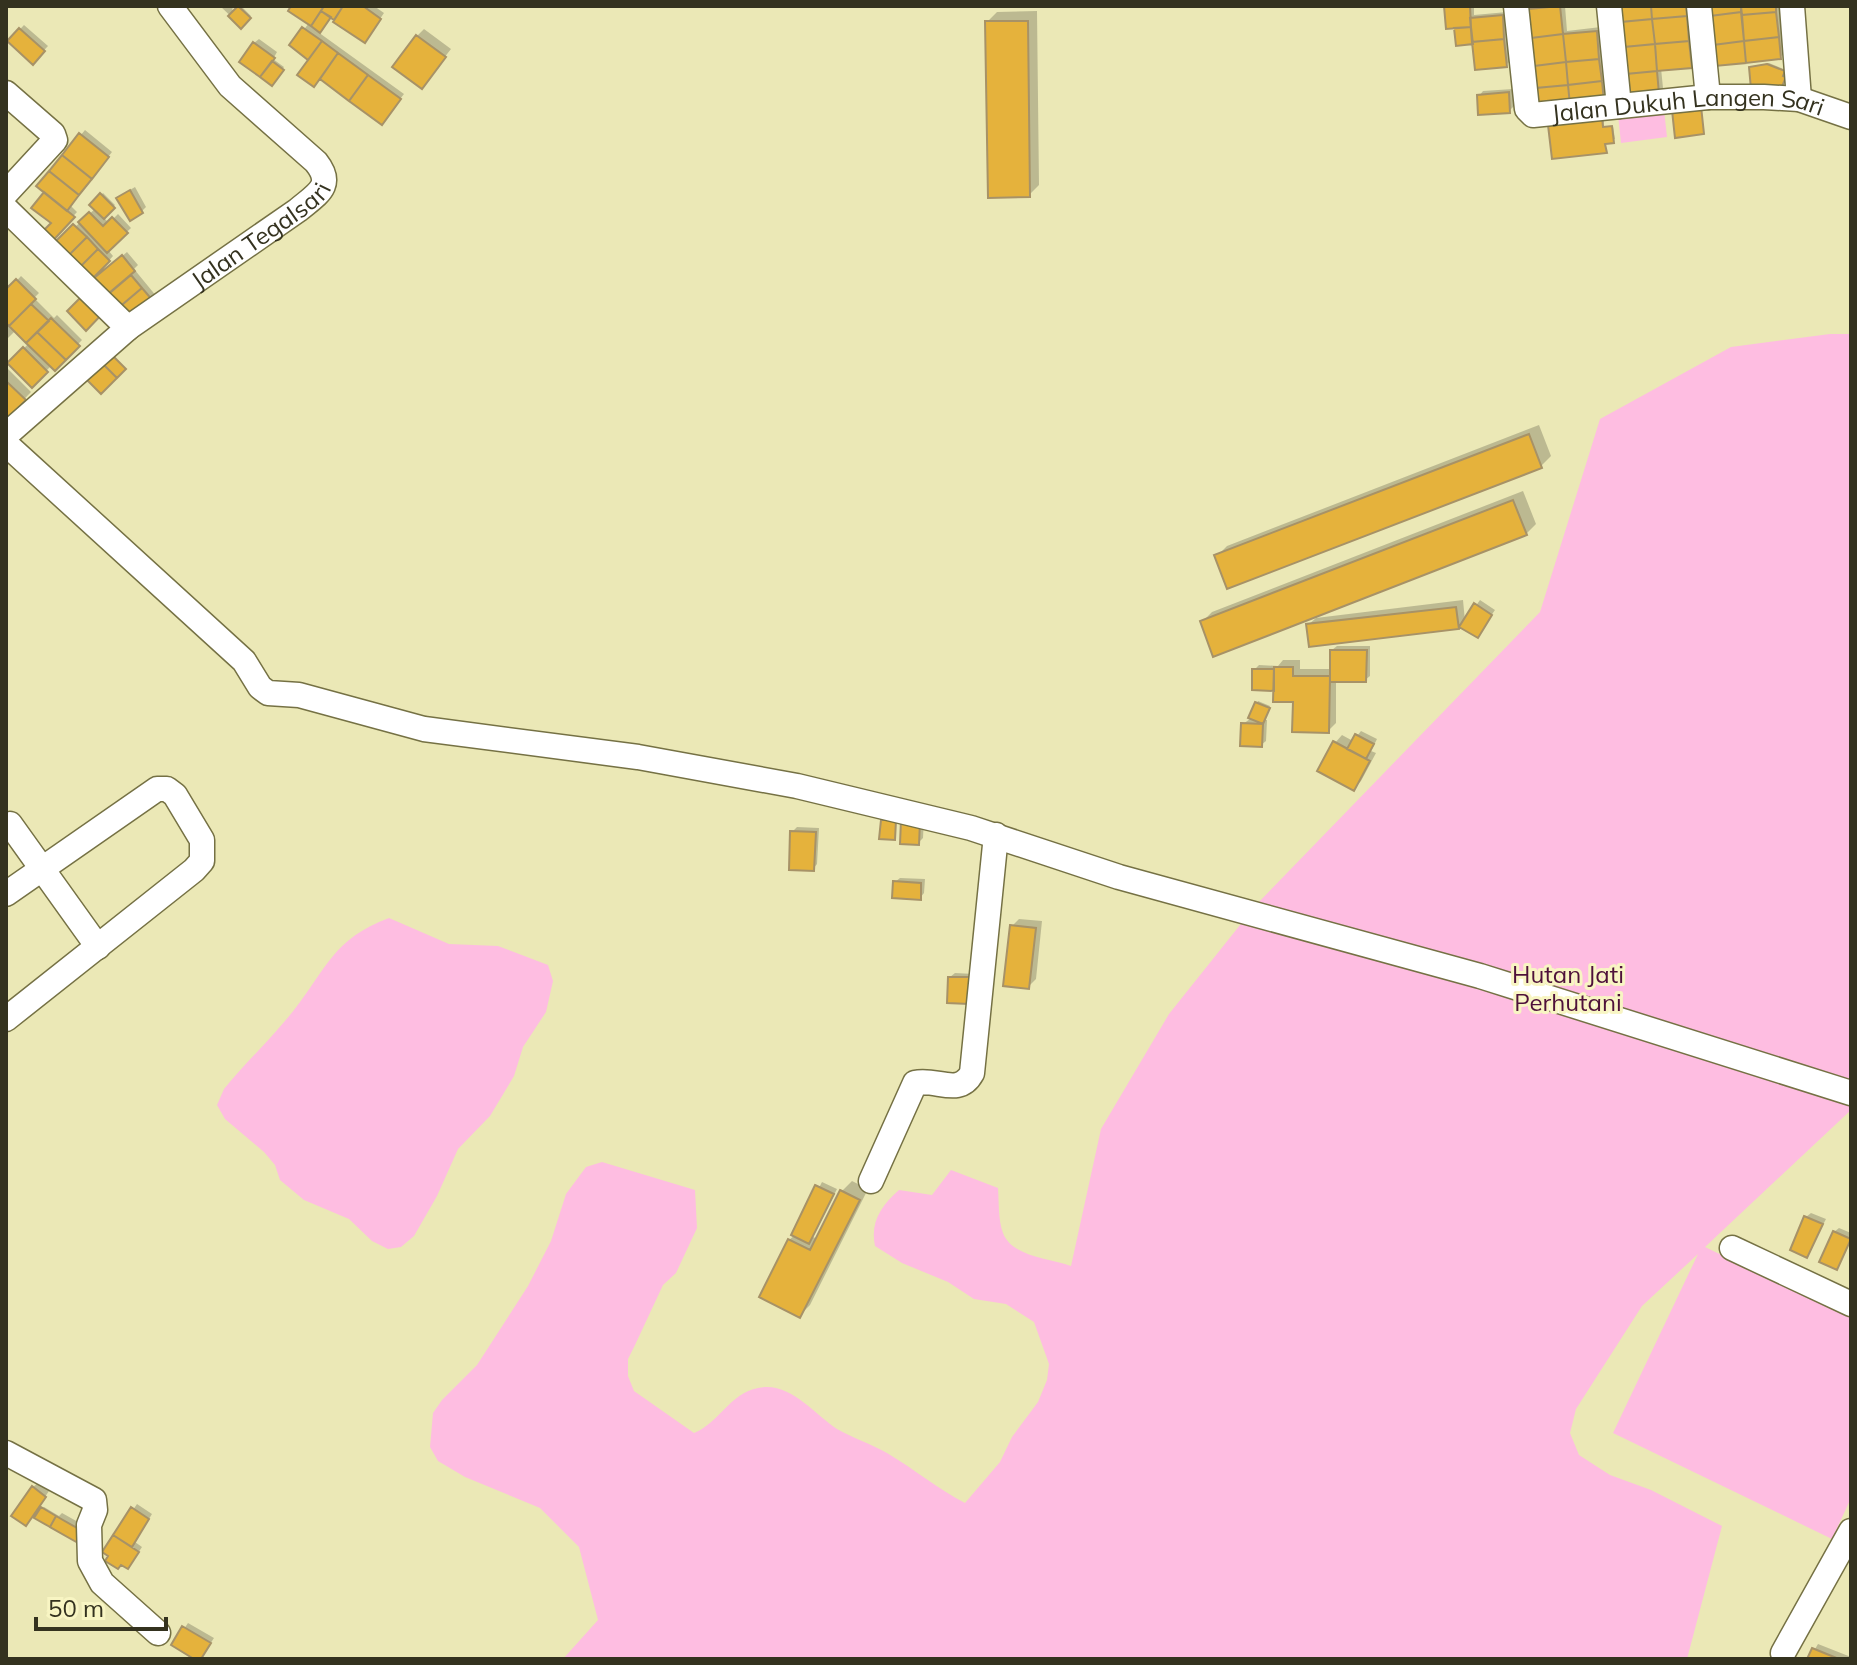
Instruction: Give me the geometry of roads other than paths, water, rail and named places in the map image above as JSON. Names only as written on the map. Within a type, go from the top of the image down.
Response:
[{"type":"street","name":"Jalan Tegalsari","points":[[6,435],[128,328],[298,210],[325,184],[324,172],[316,162],[230,86],[170,6]]},
{"type":"street","name":"Jalan Dukuh Langen Sari","points":[[1516,6],[1527,109],[1533,115],[1708,97],[1799,99],[1851,117]]},
{"type":"street","points":[[1609,6],[1619,106]]},
{"type":"street","points":[[1699,6],[1708,97]]},
{"type":"street","points":[[1792,6],[1799,99]]},
{"type":"street","points":[[6,193],[55,140],[53,134],[7,97]]},
{"type":"street","points":[[6,209],[128,328]]},
{"type":"street","points":[[6,444],[244,661],[260,687],[268,693],[299,695],[424,729],[638,757],[797,786],[996,835],[1119,877],[1480,976],[1851,1093]]},
{"type":"street","points":[[6,894],[157,789],[167,789],[175,795],[202,840],[202,861],[194,870],[6,1019]]},
{"type":"street","points":[[10,824],[98,947]]},
{"type":"street","points":[[871,1181],[915,1083],[923,1081],[957,1087],[967,1082],[972,1073],[996,835]]},
{"type":"street","points":[[1732,1248],[1851,1304]]},
{"type":"street","points":[[6,1453],[94,1500],[95,1510],[89,1525],[90,1561],[102,1583],[158,1633]]},
{"type":"street","points":[[1783,1653],[1851,1531]]},
{"type":"park label","name":"Hutan Jati Perhutani","points":[[1568,988]]}]
